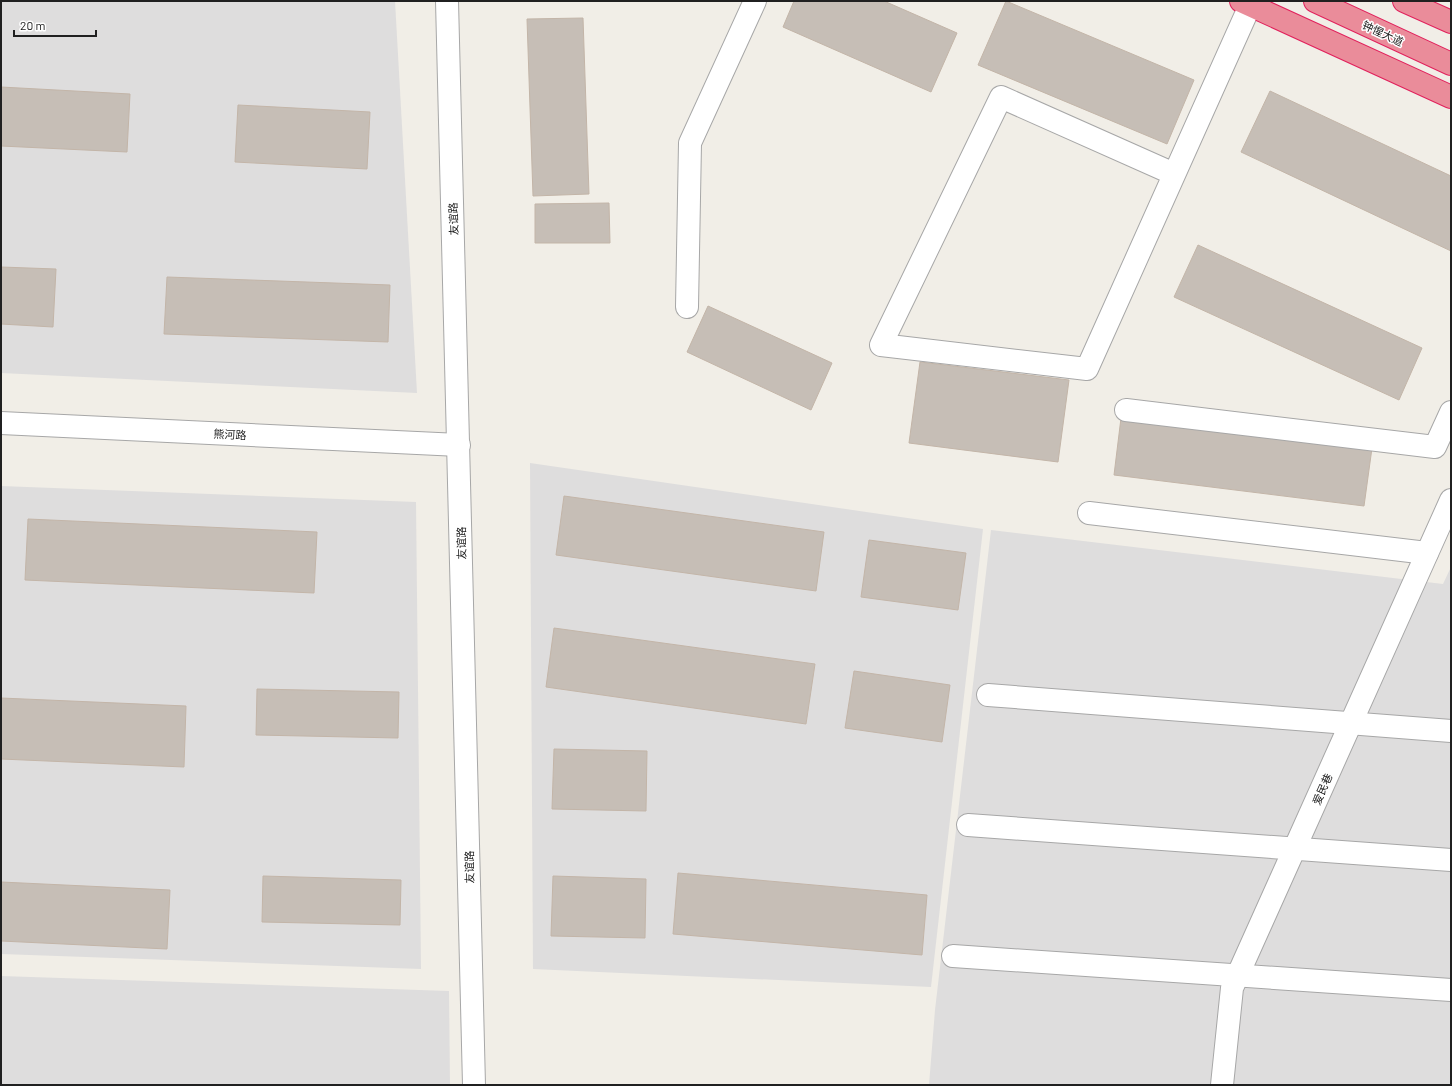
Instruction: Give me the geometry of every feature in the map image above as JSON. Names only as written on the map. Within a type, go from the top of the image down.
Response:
[{"type":"highway","name":"钟惺大道","points":[[1315,1],[1451,64]]},
{"type":"highway","points":[[1404,1],[1451,22]]},
{"type":"highway","points":[[1247,2],[1451,97]]},
{"type":"street","name":"友谊路","points":[[447,1],[474,1085]]},
{"type":"street","points":[[687,307],[690,143],[755,1]]},
{"type":"street","points":[[1174,174],[1001,97],[881,345],[1087,369],[1174,174],[1247,2]]},
{"type":"street","points":[[1126,410],[1435,447],[1451,412]]},
{"type":"street","name":"熊河路","points":[[1,423],[459,445]]},
{"type":"street","name":"爱民巷","points":[[1222,1085],[1232,988],[1451,500]]},
{"type":"street","points":[[1089,513],[1427,553]]},
{"type":"street","points":[[988,695],[1451,731]]},
{"type":"street","points":[[968,825],[1451,860]]},
{"type":"street","points":[[952,956],[1451,990]]},
{"type":"shaded area","points":[[1,1],[395,1],[417,393],[1,373]]},
{"type":"shaded area","points":[[530,463],[983,529],[931,987],[533,969]]},
{"type":"shaded area","points":[[1,486],[416,502],[421,969],[1,954]]},
{"type":"shaded area","points":[[991,530],[1443,584],[1451,567],[1451,1085],[929,1085],[935,1010]]},
{"type":"shaded area","points":[[1,976],[449,991],[450,1085],[1,1085]]},
{"type":"building","points":[[794,1],[884,1],[957,33],[931,92],[783,27]]},
{"type":"building","points":[[1006,1],[1194,80],[1167,144],[978,65]]},
{"type":"building","points":[[583,18],[589,194],[533,196],[527,19]]},
{"type":"building","points":[[1,87],[130,94],[127,152],[1,146]]},
{"type":"building","points":[[1270,91],[1451,176],[1451,251],[1241,152]]},
{"type":"building","points":[[238,105],[370,112],[367,169],[235,162]]},
{"type":"building","points":[[609,203],[610,243],[535,243],[535,204]]},
{"type":"building","points":[[1198,245],[1422,348],[1399,400],[1174,297]]},
{"type":"building","points":[[1,267],[56,269],[53,327],[1,324]]},
{"type":"building","points":[[167,277],[390,285],[388,342],[164,334]]},
{"type":"building","points":[[708,306],[832,363],[811,410],[687,352]]},
{"type":"building","points":[[920,362],[1069,380],[1058,462],[909,443]]},
{"type":"building","points":[[1121,418],[1372,448],[1364,506],[1114,475]]},
{"type":"building","points":[[564,496],[824,532],[816,591],[556,555]]},
{"type":"building","points":[[28,519],[317,532],[314,593],[25,580]]},
{"type":"building","points":[[869,540],[966,553],[958,610],[861,597]]},
{"type":"building","points":[[554,628],[815,664],[806,724],[546,687]]},
{"type":"building","points":[[854,671],[950,685],[942,742],[845,728]]},
{"type":"building","points":[[257,689],[399,692],[398,738],[256,735]]},
{"type":"building","points":[[1,698],[186,706],[184,767],[1,759]]},
{"type":"building","points":[[554,749],[647,751],[646,811],[552,809]]},
{"type":"building","points":[[678,873],[927,895],[922,955],[673,934]]},
{"type":"building","points":[[263,876],[401,880],[400,925],[262,922]]},
{"type":"building","points":[[553,876],[646,879],[645,938],[551,936]]},
{"type":"building","points":[[1,882],[170,890],[167,949],[1,941]]}]
